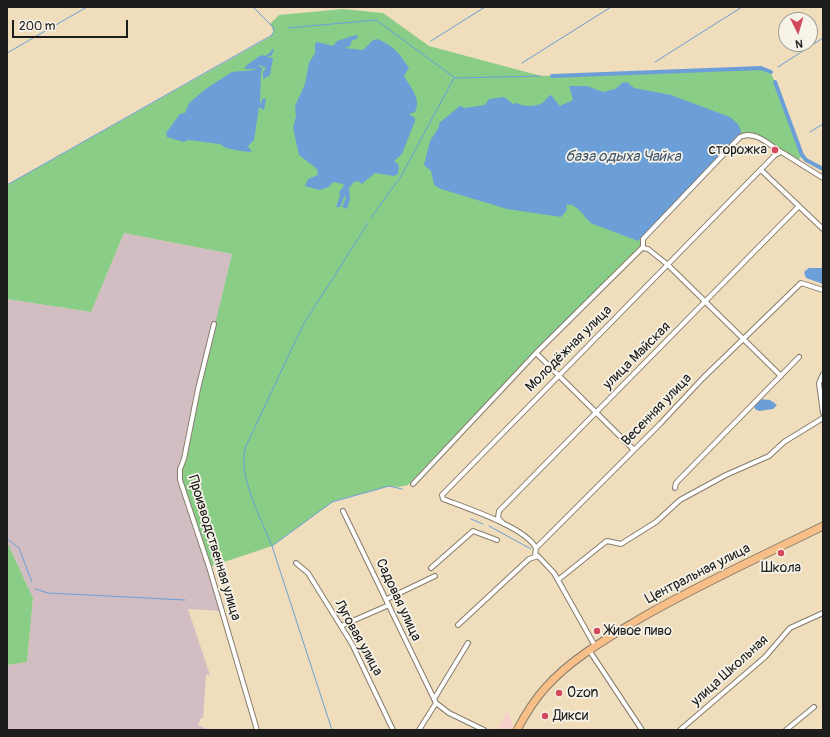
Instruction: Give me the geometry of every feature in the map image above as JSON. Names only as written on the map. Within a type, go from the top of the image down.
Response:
[{"type":"main road","name":"Центральная улица","points":[[517,730],[533,703],[546,687],[592,648],[704,584],[823,526]]},
{"type":"street","points":[[412,484],[536,353],[643,248],[643,239],[740,138],[748,135],[755,135],[823,178]]},
{"type":"street","name":"Молодёжная улица","points":[[536,548],[522,534],[502,522],[443,499],[442,495],[668,265],[678,252],[775,155],[781,152]]},
{"type":"street","points":[[760,170],[823,229]]},
{"type":"street","name":"улица Майская","points":[[502,522],[498,518],[499,511],[701,308],[704,302],[799,206]]},
{"type":"street","points":[[643,248],[648,249],[668,265],[781,376]]},
{"type":"street","name":"Весенняя улица","points":[[536,548],[743,339],[801,283],[823,290]]},
{"type":"street","name":"Производственная улица","points":[[214,324],[198,389],[184,459],[180,469],[180,480],[209,567],[257,730]]},
{"type":"street","points":[[536,353],[634,450]]},
{"type":"street","points":[[675,488],[676,483],[799,358]]},
{"type":"street","points":[[823,374],[819,383],[823,413]]},
{"type":"street","points":[[558,580],[607,541],[621,544],[656,522],[680,500],[762,458],[769,456],[784,442],[823,418]]},
{"type":"street","name":"Садовая улица","points":[[343,511],[436,703]]},
{"type":"street","points":[[431,568],[473,531],[497,540]]},
{"type":"street","points":[[535,556],[536,548]]},
{"type":"street","points":[[535,556],[539,557],[558,580],[592,648],[642,730]]},
{"type":"street","points":[[458,625],[529,559],[535,556]]},
{"type":"street","name":"Луговая улица","points":[[296,563],[308,573],[352,644],[393,730]]},
{"type":"street","points":[[386,599],[435,576]]},
{"type":"street","points":[[341,626],[389,605]]},
{"type":"street","name":"улица Школьная","points":[[680,730],[765,657],[788,630],[823,614]]},
{"type":"street","points":[[434,698],[468,643]]},
{"type":"street","points":[[419,730],[436,703],[449,713],[484,730]]},
{"type":"street","points":[[786,730],[814,707]]},
{"type":"shaded area","points":[[124,233],[232,254],[183,464],[222,611],[188,609],[210,675],[206,675],[203,718],[201,718],[198,725],[209,730],[7,730],[7,665],[27,662],[33,598],[7,542],[7,299],[91,312]]},
{"type":"shaded area","points":[[507,711],[513,726],[511,730],[497,730]]},
{"type":"green space","points":[[343,9],[383,13],[429,46],[541,76],[765,68],[770,71],[775,82],[802,155],[797,162],[755,135],[743,136],[643,239],[643,248],[536,353],[408,485],[398,487],[389,486],[334,501],[272,546],[209,567],[182,488],[180,469],[232,254],[124,233],[91,312],[7,299],[7,185],[270,37],[274,31],[270,24],[279,15]]},
{"type":"green space","points":[[7,542],[33,598],[27,662],[7,665]]},
{"type":"water","points":[[356,35],[358,36],[357,39],[352,40],[350,46],[344,48],[363,50],[373,40],[378,39],[389,45],[402,58],[409,68],[404,76],[414,93],[417,107],[415,112],[409,114],[415,118],[415,121],[402,154],[394,161],[399,165],[398,174],[394,176],[375,173],[362,184],[358,181],[354,182],[349,188],[350,199],[347,209],[342,207],[346,198],[345,195],[340,207],[336,207],[340,196],[339,192],[344,186],[343,184],[333,182],[329,187],[320,190],[305,186],[308,179],[318,175],[317,169],[299,155],[293,128],[296,116],[295,106],[305,84],[309,63],[315,53],[315,43],[318,42],[333,46],[337,41]]},
{"type":"water","points":[[272,49],[274,49],[272,55],[267,57],[273,58],[270,75],[263,79],[263,72],[266,68],[260,65],[254,69],[244,69],[261,55],[265,56],[270,53]]},
{"type":"water","points":[[258,66],[263,68],[261,72],[260,105],[263,98],[266,99],[264,110],[259,107],[254,140],[248,146],[252,152],[226,148],[220,144],[188,140],[184,142],[167,137],[166,133],[180,114],[185,113],[189,103],[207,88],[232,72],[254,70]]},
{"type":"water","name":"база одыха Чайка","points":[[627,82],[634,88],[671,95],[730,117],[738,124],[741,131],[740,136],[638,241],[593,224],[574,206],[566,205],[567,210],[561,217],[507,209],[441,189],[434,185],[431,171],[424,165],[430,141],[439,127],[439,123],[460,106],[465,108],[485,105],[489,99],[504,97],[513,104],[517,103],[526,106],[533,106],[542,103],[551,95],[560,106],[573,100],[569,86],[587,86],[603,92],[615,89],[622,83]]},
{"type":"water","points":[[809,268],[823,268],[823,284],[806,278],[804,272]]},
{"type":"water","points":[[759,399],[770,400],[777,405],[773,409],[759,411],[755,409],[754,403]]},
{"type":"waterway","points":[[7,53],[87,7]]},
{"type":"waterway","points":[[7,185],[272,35],[274,32],[273,27],[253,7]]},
{"type":"waterway","points":[[431,41],[485,7]]},
{"type":"waterway","points":[[522,63],[611,7]]},
{"type":"waterway","points":[[655,62],[742,7]]},
{"type":"waterway","points":[[288,28],[376,20],[455,78],[541,76]]},
{"type":"waterway","points":[[778,67],[823,38]]},
{"type":"waterway","points":[[552,76],[761,68],[771,72]]},
{"type":"waterway","points":[[371,218],[401,176],[454,78]]},
{"type":"waterway","points":[[775,82],[802,155],[806,160],[823,169]]},
{"type":"waterway","points":[[810,132],[823,124]]},
{"type":"waterway","points":[[368,223],[303,325],[246,446],[244,470],[252,497],[272,546],[332,502],[389,486],[402,489]]},
{"type":"waterway","points":[[471,519],[483,524]]},
{"type":"waterway","points":[[489,526],[531,549]]},
{"type":"waterway","points":[[7,539],[19,548],[32,582]]},
{"type":"waterway","points":[[272,546],[332,730]]},
{"type":"waterway","points":[[35,589],[48,593],[185,600]]},
{"type":"place","name":"сторожка","points":[[775,150]]},
{"type":"place","name":"Школа","points":[[781,553]]},
{"type":"place","name":"Живое пиво","points":[[597,631]]},
{"type":"place","name":"Ozon","points":[[559,693]]},
{"type":"place","name":"Дикси","points":[[545,716]]}]
